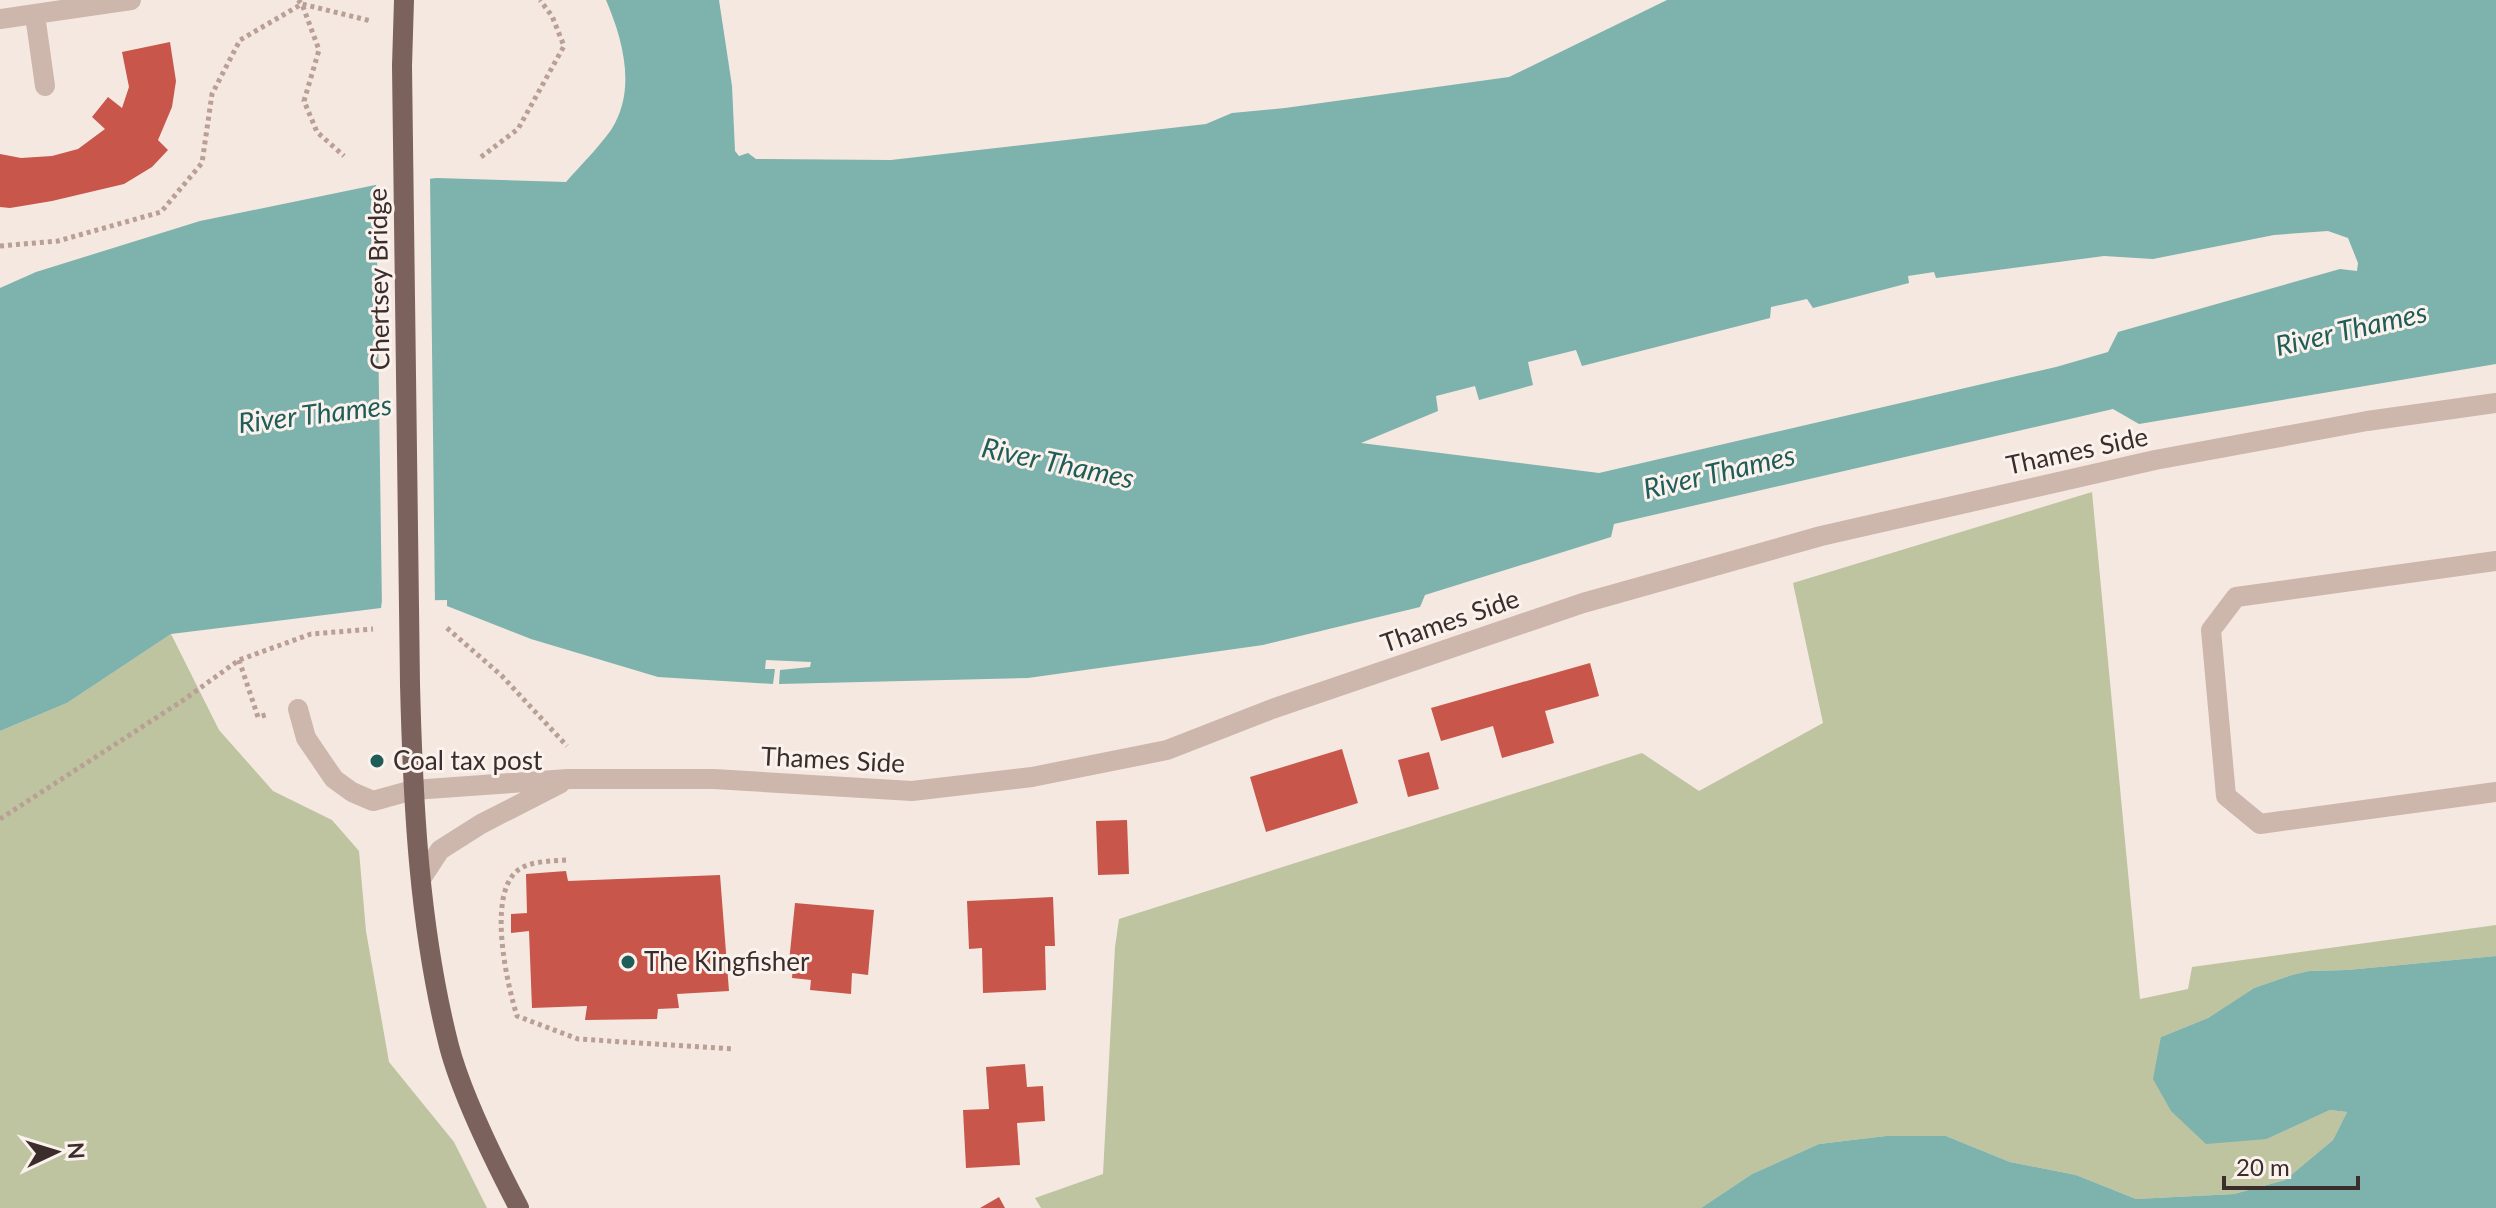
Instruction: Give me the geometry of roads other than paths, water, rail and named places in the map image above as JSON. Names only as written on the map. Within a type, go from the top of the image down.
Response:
[{"type":"main road","name":"Chertsey Bridge","points":[[404,0],[402,66],[410,684],[413,790],[421,879],[432,967],[450,1049],[465,1090],[519,1208]]},
{"type":"street","points":[[45,86],[18,13],[131,0]]},
{"type":"street","name":"Thames Side","points":[[298,709],[306,738],[334,779],[352,792],[373,801],[413,790],[568,779],[714,779],[912,791],[1032,777],[1167,750],[1272,709],[1583,603],[1821,536],[2155,460],[2367,421],[2496,403]]},
{"type":"street","points":[[2496,561],[2236,597],[2211,630],[2226,796],[2260,824],[2496,792]]},
{"type":"street","points":[[421,879],[440,850],[481,824],[568,779]]},
{"type":"water","name":"River Thames","points":[[606,0],[719,0],[732,86],[735,151],[739,156],[748,153],[756,159],[891,160],[1206,124],[1232,113],[1509,77],[1667,0],[2496,0],[2496,364],[2139,424],[2113,409],[1614,524],[1611,537],[1425,595],[1420,607],[1263,645],[1028,678],[779,684],[780,670],[810,667],[811,662],[766,660],[765,669],[775,669],[773,684],[658,677],[531,639],[447,606],[447,600],[382,601],[381,608],[171,634],[67,703],[0,731],[0,288],[36,272],[200,221],[385,183],[437,178],[566,182],[611,130],[624,98],[622,48]],"holes":[[[2328,231],[2348,238],[2358,263],[2357,271],[2340,269],[2118,332],[2108,352],[2056,367],[1599,473],[1361,443],[1438,411],[1436,396],[1475,386],[1479,400],[1533,385],[1528,362],[1576,350],[1582,366],[1770,318],[1771,307],[1807,299],[1813,308],[1909,283],[1908,276],[1934,272],[1936,278],[2104,256],[2153,259],[2274,235]]]},
{"type":"water","points":[[2496,956],[2496,1208],[1701,1208],[1752,1174],[1819,1144],[1886,1136],[1946,1136],[2010,1162],[2076,1175],[2136,1199],[2234,1194],[2285,1180],[2333,1140],[2347,1112],[2330,1110],[2267,1139],[2206,1144],[2171,1111],[2153,1079],[2161,1037],[2208,1018],[2254,988],[2292,975],[2309,971]]},
{"type":"place","name":"Coal tax post","points":[[377,761]]},
{"type":"place","name":"The Kingfisher","points":[[628,962]]}]
